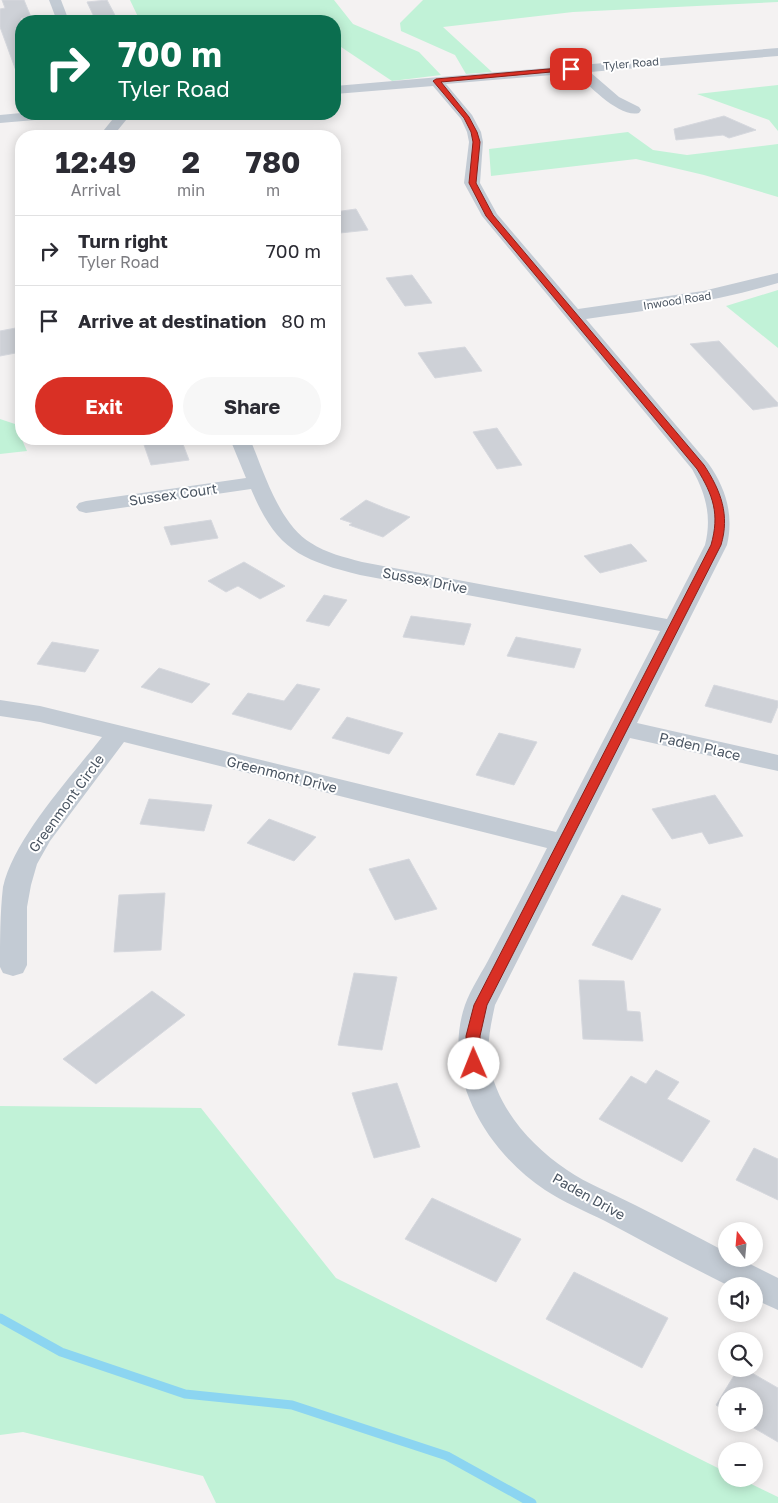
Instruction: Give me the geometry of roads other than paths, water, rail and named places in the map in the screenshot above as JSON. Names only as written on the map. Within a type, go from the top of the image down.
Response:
[{"type":"street","points":[[55,0],[61,15]]},
{"type":"street","name":"Tyler Road","points":[[341,89],[778,52]]},
{"type":"street","points":[[578,68],[614,100],[634,110]]},
{"type":"street","name":"Paden Drive","points":[[436,81],[467,118],[474,132],[476,142],[472,183],[490,216],[701,467],[714,489],[719,505],[720,532],[716,545],[480,1005],[473,1036],[474,1064],[479,1087],[489,1111],[529,1159],[556,1180],[778,1295]]},
{"type":"street","points":[[0,119],[15,118]]},
{"type":"street","points":[[111,130],[119,120]]},
{"type":"street","name":"Inwood Road","points":[[574,314],[682,300],[751,286],[778,278]]},
{"type":"street","name":"Sussex Drive","points":[[243,445],[276,520],[296,543],[311,552],[334,561],[370,570],[675,627]]},
{"type":"street","name":"Sussex Court","points":[[86,507],[259,482]]},
{"type":"street","name":"Greenmont Drive","points":[[0,708],[40,714],[564,843]]},
{"type":"street","name":"Paden Place","points":[[622,728],[778,763]]},
{"type":"street","name":"Greenmont Circle","points":[[13,964],[13,906],[24,864],[39,837],[117,734]]},
{"type":"waterway","points":[[0,1318],[61,1352],[185,1394],[292,1405],[447,1456],[532,1503]]}]
